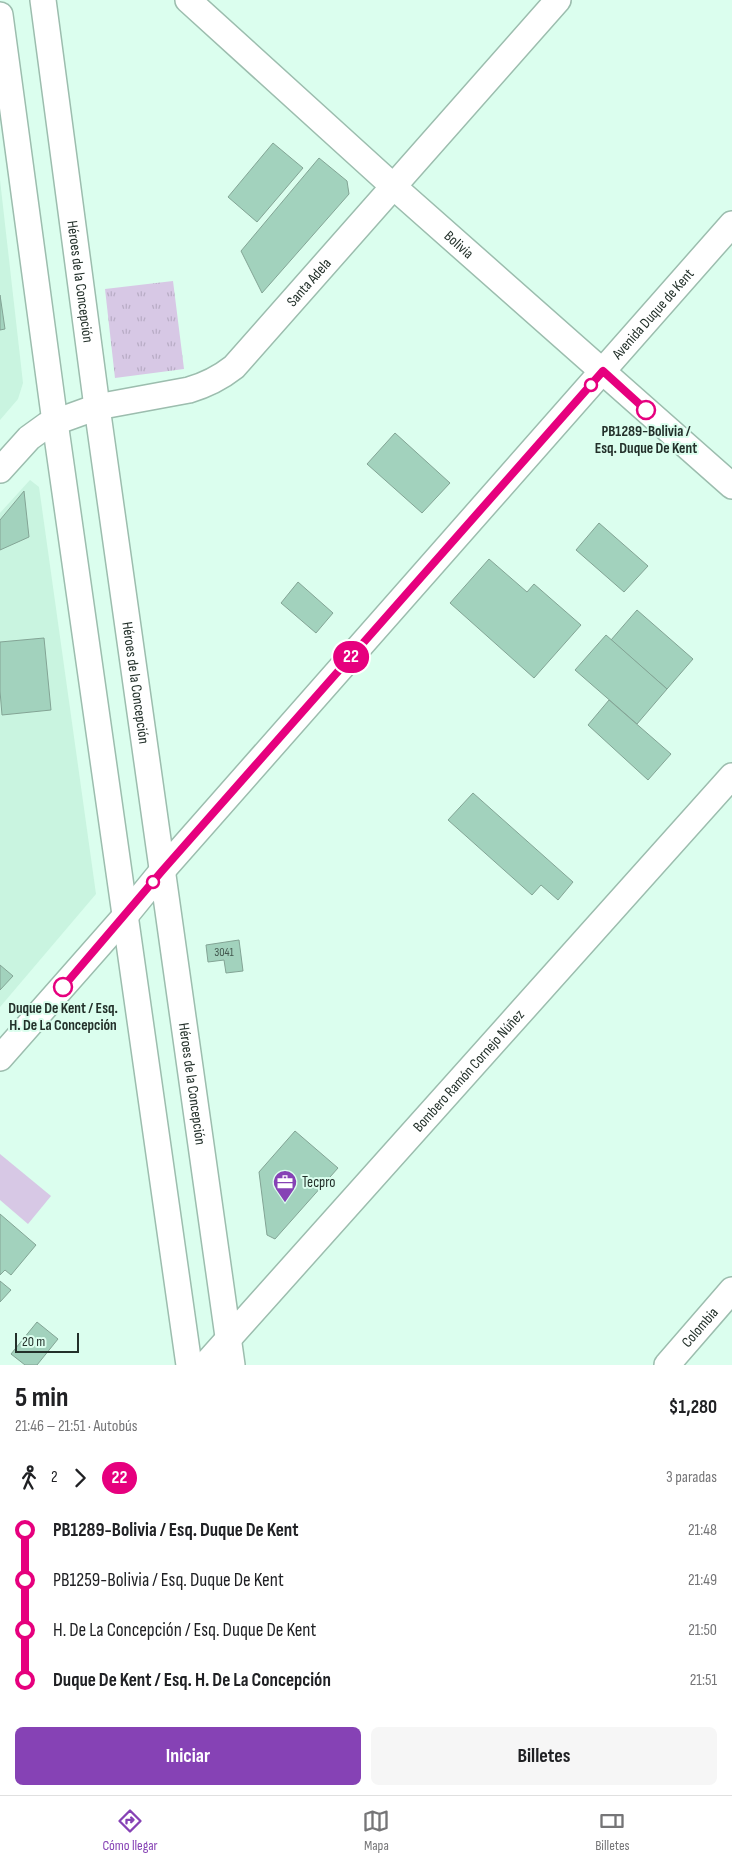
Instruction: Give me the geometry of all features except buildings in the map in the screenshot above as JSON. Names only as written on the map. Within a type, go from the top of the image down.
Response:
[{"type":"street","name":"Héroes de la Concepción","points":[[43,0],[97,407],[232,1365]]},
{"type":"street","name":"Bolivia","points":[[188,0],[394,187],[732,486]]},
{"type":"street","name":"Santa Adela","points":[[0,470],[28,438],[40,429],[55,422],[97,407],[189,390],[225,375],[243,358],[558,0]]},
{"type":"street","points":[[0,15],[55,422],[189,1365]]},
{"type":"street","name":"Avenida Duque de Kent","points":[[0,1058],[126,915],[162,871],[732,224]]},
{"type":"street","name":"Bombero Ramón Cornejo Núñez","points":[[205,1365],[732,776]]},
{"type":"street","name":"Colombia","points":[[667,1365],[732,1290]]},
{"type":"shaded area","points":[[0,180],[23,383],[18,399],[0,420]]},
{"type":"shaded area","points":[[30,480],[39,487],[96,894],[0,1007],[0,513]]},
{"type":"green space","points":[[173,281],[184,369],[115,378],[105,289]]},
{"type":"green space","points":[[0,1154],[51,1196],[28,1224],[0,1200]]},
{"type":"bus line","name":"22","points":[[63,987],[162,871],[603,371],[646,410]]},
{"type":"place","name":"PB1289-Bolivia / Esq. Duque De Kent","points":[[646,410]]},
{"type":"place","name":"Duque De Kent / Esq. H. De La Concepción","points":[[63,987]]},
{"type":"place","name":"Tecpro","points":[[285,1203]]}]
